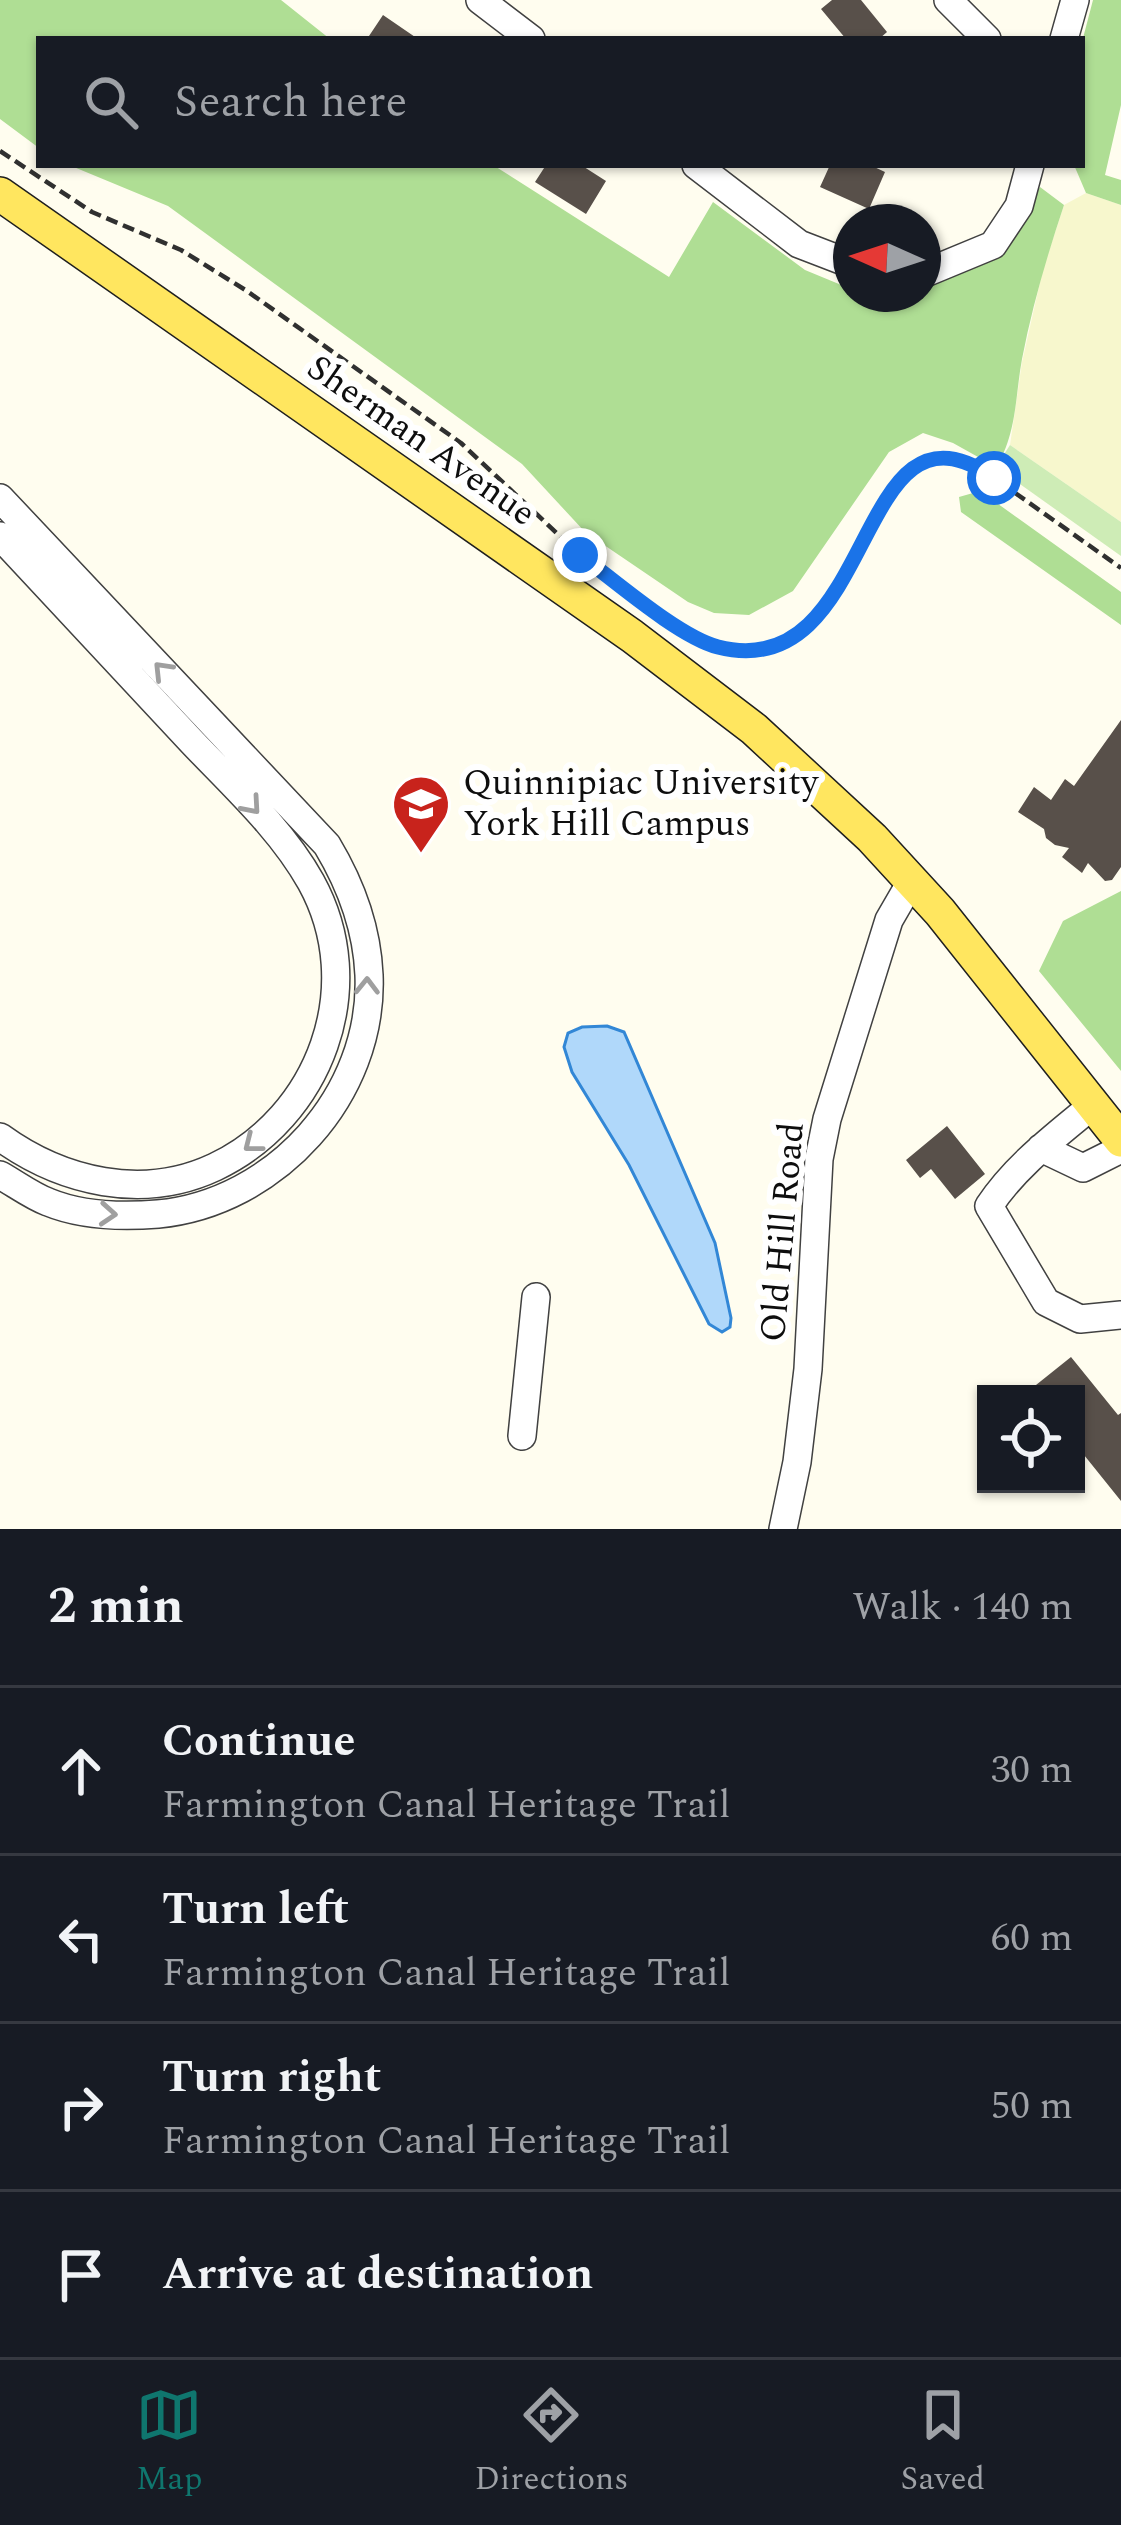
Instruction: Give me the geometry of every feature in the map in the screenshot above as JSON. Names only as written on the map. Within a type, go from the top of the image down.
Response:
[{"type":"main road","name":"Sherman Avenue","points":[[0,194],[700,686],[821,789],[911,882],[984,964],[1121,1144]]},
{"type":"street","points":[[480,0],[527,36]]},
{"type":"street","points":[[948,0],[984,36]]},
{"type":"street","points":[[1065,36],[1075,0]]},
{"type":"street","points":[[700,168],[799,244],[833,257]]},
{"type":"street","points":[[941,267],[993,245],[1018,206],[1029,168]]},
{"type":"street","points":[[0,499],[327,844],[357,906],[369,979],[366,1021],[354,1062],[323,1121],[256,1184],[221,1201],[181,1212],[96,1215],[48,1203],[0,1175]]},
{"type":"street","points":[[0,536],[244,796],[297,859],[326,918],[336,994],[323,1052],[286,1113],[236,1156],[202,1172],[132,1185],[76,1177],[45,1165],[0,1136]]},
{"type":"street","name":"Old Hill Road","points":[[783,1529],[808,1369],[819,1159],[889,920],[911,882]]},
{"type":"street","points":[[1094,1104],[1041,1148],[989,1205],[1046,1303],[1080,1318],[1121,1315]]},
{"type":"street","points":[[1041,1148],[1083,1168],[1098,1164],[1121,1144]]},
{"type":"street","points":[[522,1436],[536,1298]]},
{"type":"path","points":[[0,151],[92,212],[181,250],[247,291],[461,443],[580,555],[671,622],[718,647],[778,644],[808,626],[843,581],[896,482],[931,458],[958,457],[980,468],[1121,568]]},
{"type":"green space","points":[[0,0],[281,0],[326,36],[36,36],[36,146],[0,119]]},
{"type":"green space","points":[[1093,0],[1121,0],[1121,105],[1105,175],[1121,180],[1121,205],[1086,193],[1075,168],[1085,168],[1084,36]]},
{"type":"green space","points":[[76,168],[498,168],[669,277],[713,202],[805,270],[833,282],[833,312],[941,312],[941,276],[1015,230],[1040,187],[1064,205],[1030,320],[1012,428],[996,467],[953,443],[923,433],[889,452],[793,591],[749,615],[714,613],[688,602],[585,532],[522,464],[168,206]]},
{"type":"green space","points":[[1086,193],[1121,205],[1121,522],[1010,445],[1043,269],[1064,205]]},
{"type":"green space","points":[[1010,445],[1121,522],[1121,556],[996,467]]},
{"type":"green space","points":[[980,491],[1121,592],[1121,625],[961,512],[959,497]]},
{"type":"green space","points":[[1121,891],[1121,1071],[1039,971],[1063,921]]},
{"type":"water","points":[[607,1026],[624,1032],[715,1243],[731,1318],[730,1327],[722,1332],[709,1324],[629,1165],[572,1072],[564,1047],[568,1033]]},
{"type":"building","points":[[832,0],[861,0],[887,32],[844,36],[821,9]]},
{"type":"building","points":[[383,15],[414,36],[369,36]]},
{"type":"building","points":[[544,168],[586,168],[606,181],[586,214],[535,182]]},
{"type":"building","points":[[829,168],[885,172],[871,204],[858,204],[820,187]]},
{"type":"building","points":[[1121,720],[1121,867],[1112,880],[1105,881],[1088,863],[1082,873],[1062,857],[1069,848],[1055,845],[1044,829],[1018,812],[1034,787],[1051,800],[1065,779],[1074,786]]},
{"type":"building","points":[[947,1126],[985,1174],[955,1199],[931,1169],[920,1178],[906,1160]]},
{"type":"building","points":[[1071,1357],[1121,1413],[1121,1501],[1085,1456],[1085,1385],[1036,1385]]},
{"type":"place","name":"Quinnipiac University York Hill Campus","points":[[421,855]]},
{"type":"route","points":[[580,555],[705,642],[730,649],[760,648],[793,637],[824,608],[906,471],[945,455],[967,461],[994,478]]}]
